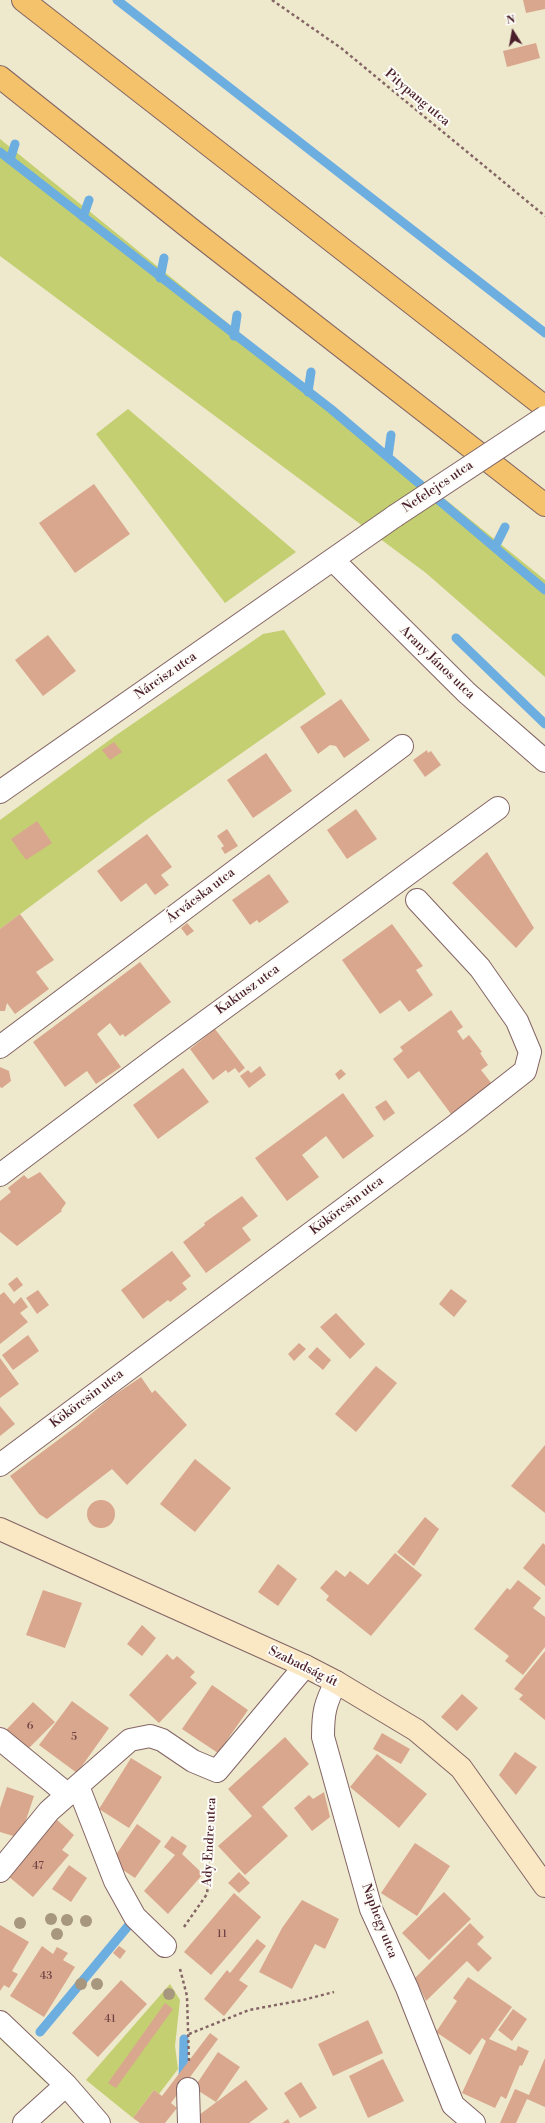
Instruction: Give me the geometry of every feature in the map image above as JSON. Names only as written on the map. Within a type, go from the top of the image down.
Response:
[{"type":"highway","points":[[23,0],[545,408]]},
{"type":"highway","points":[[0,77],[545,506]]},
{"type":"main road","name":"Szabadság út","points":[[0,1529],[305,1666],[336,1682],[416,1730],[461,1768],[545,1886]]},
{"type":"street","name":"Nefelejcs utca","points":[[333,560],[395,516],[545,417]]},
{"type":"street","name":"Arany János utca","points":[[333,560],[467,693],[545,761]]},
{"type":"street","name":"Nárcisz utca","points":[[0,792],[333,560]]},
{"type":"street","name":"Árvácska utca","points":[[0,1047],[402,746]]},
{"type":"street","name":"Kaktusz utca","points":[[0,1175],[164,1052],[498,808]]},
{"type":"street","name":"Kökörcsin utca","points":[[0,1465],[456,1125],[525,1071],[530,1052],[517,1021],[480,968],[417,900]]},
{"type":"street","points":[[0,1871],[49,1811],[130,1740],[138,1737],[150,1736],[162,1740],[193,1761],[213,1771],[220,1769],[305,1666]]},
{"type":"street","name":"Naphegy utca","points":[[336,1682],[325,1704],[323,1715],[323,1737],[371,1908],[407,1988],[453,2105],[474,2123]]},
{"type":"street","points":[[0,1739],[72,1790],[115,1881],[135,1917],[165,1946]]},
{"type":"street","points":[[0,2022],[58,2092],[98,2123]]},
{"type":"street","points":[[188,2089],[190,2123]]},
{"type":"street","points":[[24,2123],[58,2092]]},
{"type":"path","name":"Pitypang utca","points":[[272,0],[341,48],[545,216]]},
{"type":"path","name":"Ady Endre utca","points":[[165,1946],[180,1933],[207,1894],[211,1857],[213,1771]]},
{"type":"path","points":[[165,1946],[173,1955],[182,1973],[187,1996],[189,2034],[188,2089]]},
{"type":"path","points":[[189,2034],[249,2010],[303,2000],[334,1992]]},
{"type":"green space","points":[[0,139],[545,580],[545,677],[426,573],[0,256]]},
{"type":"green space","points":[[128,409],[296,552],[225,603],[96,434]]},
{"type":"green space","points":[[284,630],[326,694],[149,818],[0,929],[0,820],[115,736],[263,634]]},
{"type":"green space","points":[[170,1984],[180,2000],[175,2046],[178,2069],[159,2094],[154,2090],[133,2118],[86,2080]]},
{"type":"green space","points":[[0,2033],[46,2079],[45,2082],[0,2039]]},
{"type":"building","points":[[523,0],[545,0],[545,9],[526,13]]},
{"type":"building","points":[[536,43],[540,58],[507,67],[503,51]]},
{"type":"building","points":[[94,484],[130,534],[75,573],[39,523]]},
{"type":"building","points":[[48,635],[76,671],[43,696],[15,660]]},
{"type":"building","points":[[341,699],[370,740],[344,758],[336,746],[330,745],[318,754],[300,727]]},
{"type":"building","points":[[114,742],[122,752],[110,760],[102,750]]},
{"type":"building","points":[[427,750],[428,753],[431,751],[441,765],[425,777],[413,760]]},
{"type":"building","points":[[266,753],[292,791],[253,818],[227,780]]},
{"type":"building","points":[[356,809],[377,839],[347,859],[327,830]]},
{"type":"building","points":[[37,821],[52,843],[26,860],[11,839]]},
{"type":"building","points":[[227,829],[238,846],[225,854],[221,848],[224,846],[217,836]]},
{"type":"building","points":[[147,834],[172,867],[161,875],[169,885],[155,895],[146,883],[121,902],[97,871]]},
{"type":"building","points":[[487,852],[534,928],[516,948],[452,883]]},
{"type":"building","points":[[269,874],[289,902],[259,923],[257,920],[250,925],[232,900]]},
{"type":"building","points":[[20,914],[54,960],[36,972],[49,989],[15,1014],[7,1003],[5,1011],[0,1011],[0,929]]},
{"type":"building","points":[[187,923],[194,931],[187,936],[181,928]]},
{"type":"building","points":[[392,924],[423,966],[416,970],[433,995],[409,1012],[400,1000],[380,1014],[342,960]]},
{"type":"building","points":[[140,962],[171,1002],[125,1037],[123,1034],[120,1036],[110,1023],[97,1034],[121,1067],[96,1084],[87,1071],[65,1087],[33,1042]]},
{"type":"building","points":[[451,1010],[463,1027],[457,1031],[463,1040],[469,1035],[482,1052],[480,1053],[488,1065],[481,1070],[492,1084],[451,1114],[419,1071],[408,1079],[393,1059],[403,1051],[400,1047]]},
{"type":"building","points":[[215,1029],[245,1068],[239,1073],[235,1068],[228,1073],[226,1070],[213,1080],[190,1049]]},
{"type":"building","points":[[260,1066],[266,1075],[249,1088],[240,1076],[248,1070],[251,1073]]},
{"type":"building","points":[[0,1067],[9,1071],[11,1081],[2,1088],[0,1087]]},
{"type":"building","points":[[183,1068],[209,1102],[158,1139],[133,1105]]},
{"type":"building","points":[[341,1069],[346,1074],[339,1080],[335,1074]]},
{"type":"building","points":[[343,1093],[374,1136],[343,1159],[326,1136],[302,1155],[319,1177],[287,1201],[255,1158]]},
{"type":"building","points":[[386,1100],[395,1113],[384,1121],[375,1107]]},
{"type":"building","points":[[40,1172],[66,1203],[61,1210],[62,1211],[17,1246],[0,1232],[0,1201],[11,1192],[8,1188],[24,1175],[28,1179]]},
{"type":"building","points":[[242,1196],[258,1216],[242,1228],[251,1240],[206,1273],[183,1242],[205,1225],[204,1223]]},
{"type":"building","points":[[172,1251],[191,1276],[182,1283],[187,1289],[170,1302],[168,1300],[143,1319],[121,1290]]},
{"type":"building","points":[[17,1277],[23,1285],[14,1292],[8,1284]]},
{"type":"building","points":[[451,1289],[467,1301],[454,1317],[439,1304]]},
{"type":"building","points":[[38,1290],[49,1305],[37,1314],[26,1298]]},
{"type":"building","points":[[4,1292],[14,1304],[21,1297],[28,1307],[20,1313],[28,1322],[0,1344],[0,1295]]},
{"type":"building","points":[[336,1313],[365,1344],[350,1359],[320,1327]]},
{"type":"building","points":[[28,1335],[39,1351],[13,1370],[2,1355]]},
{"type":"building","points":[[299,1343],[306,1349],[294,1361],[288,1354]]},
{"type":"building","points":[[317,1347],[331,1360],[323,1370],[308,1357]]},
{"type":"building","points":[[0,1358],[19,1384],[0,1398]]},
{"type":"building","points":[[376,1366],[397,1383],[356,1432],[335,1414]]},
{"type":"building","points":[[141,1377],[152,1393],[155,1390],[187,1425],[127,1485],[112,1469],[47,1519],[39,1514],[10,1476],[78,1425],[110,1398]]},
{"type":"building","points":[[0,1406],[15,1424],[0,1436]]},
{"type":"building","points":[[545,1445],[545,1513],[511,1486]]},
{"type":"building","points":[[195,1459],[231,1488],[195,1532],[160,1504]]},
{"type":"building","points":[[101,1500],[111,1504],[115,1514],[111,1524],[101,1528],[91,1524],[87,1514],[91,1504]]},
{"type":"building","points":[[425,1517],[439,1529],[414,1566],[397,1552]]},
{"type":"building","points":[[543,1543],[545,1545],[545,1586],[523,1568]]},
{"type":"building","points":[[395,1553],[422,1575],[371,1636],[326,1600],[329,1596],[320,1588],[336,1570],[345,1577],[350,1571],[368,1585]]},
{"type":"building","points":[[278,1564],[297,1579],[278,1606],[258,1592]]},
{"type":"building","points":[[518,1580],[541,1598],[533,1608],[545,1617],[545,1647],[523,1675],[505,1661],[509,1656],[474,1629],[507,1588],[510,1590]]},
{"type":"building","points":[[43,1590],[82,1603],[65,1648],[26,1635]]},
{"type":"building","points":[[142,1625],[156,1638],[142,1656],[127,1644]]},
{"type":"building","points":[[545,1651],[545,1720],[519,1699],[523,1695],[514,1689]]},
{"type":"building","points":[[167,1654],[173,1660],[177,1656],[195,1672],[190,1677],[197,1683],[159,1723],[129,1695]]},
{"type":"building","points":[[212,1685],[248,1710],[218,1753],[182,1729]]},
{"type":"building","points":[[462,1694],[478,1708],[457,1731],[441,1717]]},
{"type":"building","points":[[72,1701],[109,1728],[77,1773],[39,1745]]},
{"type":"building","points":[[33,1702],[55,1722],[27,1750],[6,1730]]},
{"type":"building","points":[[382,1733],[410,1749],[401,1764],[373,1749]]},
{"type":"building","points":[[285,1737],[309,1764],[262,1807],[288,1836],[245,1875],[218,1846],[252,1816],[228,1789]]},
{"type":"building","points":[[515,1752],[537,1767],[516,1795],[499,1775]]},
{"type":"building","points":[[377,1754],[427,1794],[399,1828],[350,1787]]},
{"type":"building","points":[[131,1758],[162,1777],[129,1828],[99,1809]]},
{"type":"building","points":[[7,1787],[34,1796],[20,1838],[0,1832],[0,1808]]},
{"type":"building","points":[[324,1792],[330,1817],[312,1831],[294,1808],[309,1795],[313,1799]]},
{"type":"building","points":[[56,1819],[74,1835],[62,1850],[69,1855],[33,1897],[8,1876]]},
{"type":"building","points":[[137,1824],[161,1841],[135,1878],[111,1862]]},
{"type":"building","points":[[172,1836],[187,1846],[182,1854],[203,1874],[168,1914],[144,1891],[175,1855],[164,1847]]},
{"type":"building","points":[[415,1843],[450,1866],[417,1916],[381,1893]]},
{"type":"building","points":[[69,1865],[87,1878],[71,1902],[52,1889]]},
{"type":"building","points":[[239,1872],[250,1883],[239,1893],[228,1883]]},
{"type":"building","points":[[444,1892],[471,1919],[429,1960],[402,1933]]},
{"type":"building","points":[[234,1893],[261,1917],[211,1975],[184,1952]]},
{"type":"building","points":[[302,1900],[339,1919],[325,1949],[315,1944],[292,1989],[259,1972],[282,1928]]},
{"type":"building","points":[[470,1923],[484,1937],[477,1944],[492,1958],[478,1972],[467,1961],[426,2001],[415,1978]]},
{"type":"building","points":[[0,1925],[29,1942],[12,1971],[18,1974],[9,1988],[4,1985],[0,1991]]},
{"type":"building","points":[[257,1939],[266,1946],[239,1980],[248,1986],[224,2016],[204,1999],[227,1970],[230,1973]]},
{"type":"building","points":[[42,1946],[53,1954],[57,1947],[68,1953],[63,1960],[75,1967],[44,2017],[10,1996]]},
{"type":"building","points":[[119,1946],[126,1951],[120,1959],[113,1953]]},
{"type":"building","points":[[468,1977],[512,2007],[489,2039],[516,2051],[518,2046],[529,2051],[522,2066],[520,2065],[506,2099],[501,2096],[495,2108],[462,2093],[486,2041],[482,2038],[470,2055],[436,2032],[457,2001],[453,1998]]},
{"type":"building","points":[[121,1980],[147,2004],[98,2057],[72,2033]]},
{"type":"building","points":[[165,2003],[173,2009],[116,2088],[108,2083]]},
{"type":"building","points":[[513,2009],[527,2019],[512,2041],[498,2030]]},
{"type":"building","points":[[368,2020],[383,2053],[333,2076],[318,2044]]},
{"type":"building","points":[[210,2033],[218,2039],[171,2103],[177,2108],[165,2123],[140,2123],[133,2118],[154,2090],[162,2096]]},
{"type":"building","points":[[218,2052],[240,2067],[216,2102],[194,2088]]},
{"type":"building","points":[[545,2058],[545,2107],[527,2099],[516,2123],[500,2123],[515,2089],[529,2095]]},
{"type":"building","points":[[383,2059],[404,2101],[368,2118],[349,2076]]},
{"type":"building","points":[[246,2080],[268,2109],[249,2123],[192,2123],[191,2121]]},
{"type":"building","points":[[301,2082],[317,2108],[300,2118],[284,2093]]},
{"type":"building","points":[[288,2119],[290,2123],[282,2123]]},
{"type":"waterway","points":[[117,0],[545,333]]},
{"type":"waterway","points":[[10,160],[15,144]]},
{"type":"waterway","points":[[0,152],[331,409],[545,590]]},
{"type":"waterway","points":[[83,217],[89,200]]},
{"type":"waterway","points":[[160,278],[164,258]]},
{"type":"waterway","points":[[234,336],[237,315]]},
{"type":"waterway","points":[[308,392],[311,372]]},
{"type":"waterway","points":[[388,457],[391,435]]},
{"type":"waterway","points":[[495,547],[505,527]]},
{"type":"waterway","points":[[456,638],[545,724]]},
{"type":"waterway","points":[[40,2032],[129,1925]]},
{"type":"waterway","points":[[183,2080],[184,2039]]}]
